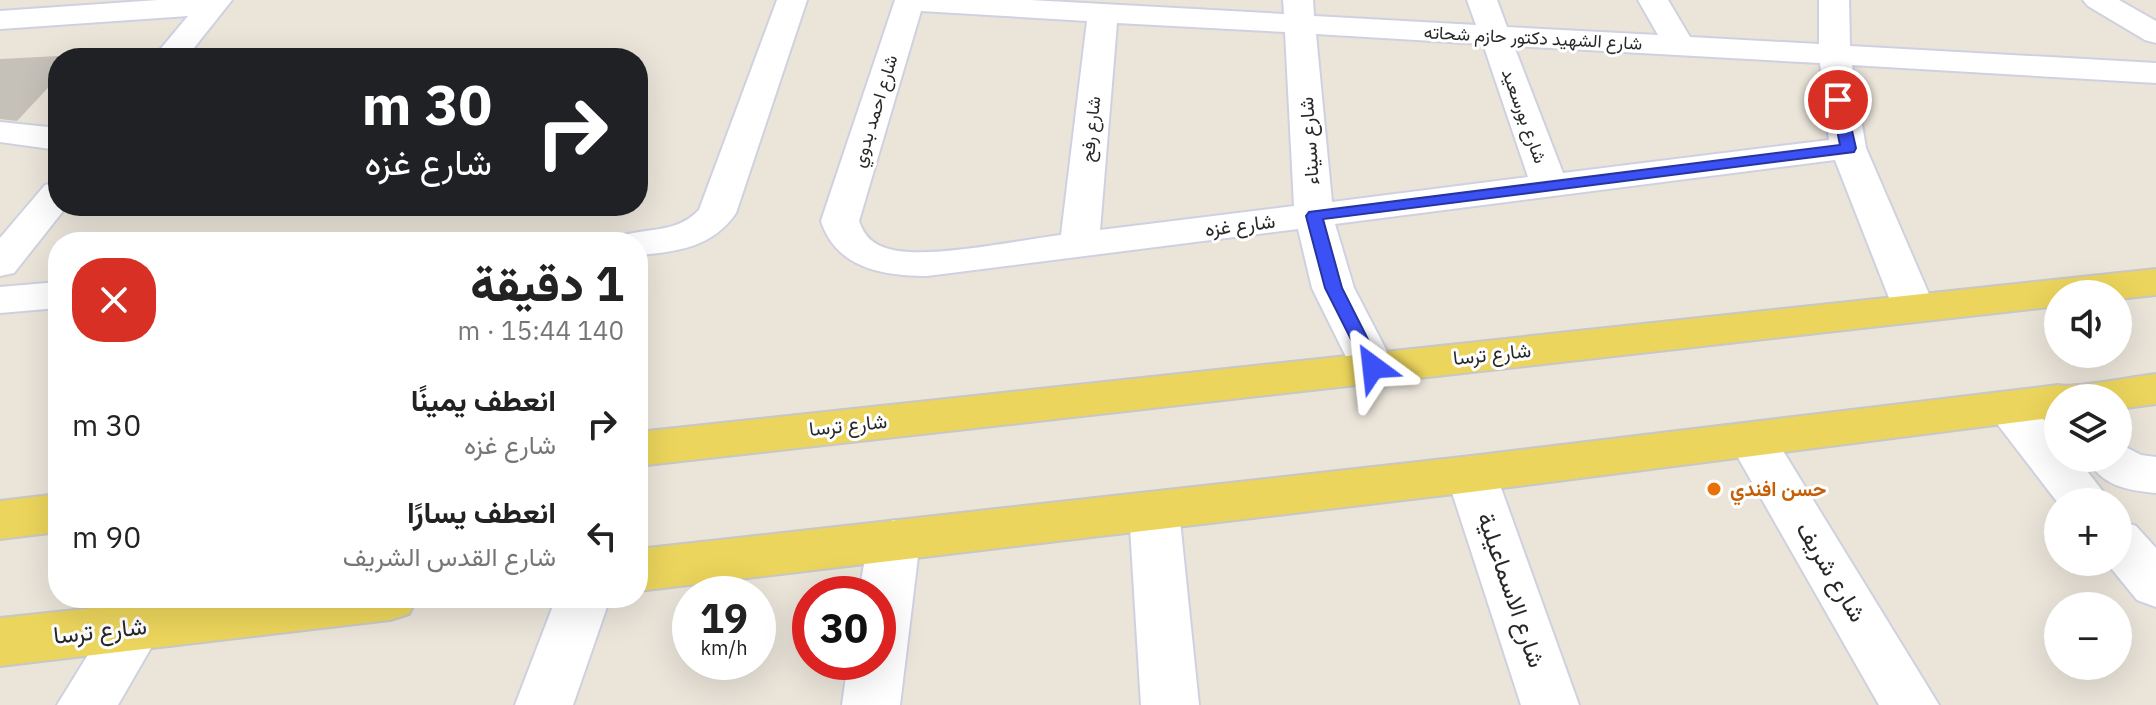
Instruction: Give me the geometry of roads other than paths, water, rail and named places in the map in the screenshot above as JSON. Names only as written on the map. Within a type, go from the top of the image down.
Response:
[{"type":"main road","name":"شارع ترسا","points":[[648,448],[2156,282]]},
{"type":"main road","points":[[2132,392],[2156,389]]},
{"type":"main road","points":[[648,569],[1471,474],[2044,403]]},
{"type":"main road","points":[[0,520],[48,514]]},
{"type":"main road","name":"شارع ترسا","points":[[0,642],[302,608]]},
{"type":"street","points":[[648,242],[684,237],[710,222],[717,213],[792,0]]},
{"type":"street","name":"شارع بورسعيد","points":[[1482,0],[1550,186]]},
{"type":"street","points":[[1653,0],[1680,47]]},
{"type":"street","points":[[1834,0],[1838,100],[1848,148],[1914,308]]},
{"type":"street","points":[[2098,0],[2156,34]]},
{"type":"street","name":"شارع الشهيد دكتور حازم شحاته","points":[[910,1],[1103,13],[1299,12],[1495,36],[2156,73]]},
{"type":"street","name":"شارع احمد بدوي","points":[[840,221],[910,1]]},
{"type":"street","points":[[0,20],[209,10]]},
{"type":"street","points":[[0,42],[209,10]]},
{"type":"street","points":[[177,48],[209,10]]},
{"type":"street","name":"شارع سيناء","points":[[1299,12],[1314,216],[1333,288],[1373,367]]},
{"type":"street","name":"شارع رفح","points":[[1079,246],[1103,13]]},
{"type":"street","points":[[0,132],[48,138]]},
{"type":"street","name":"شارع غزه","points":[[840,221],[848,242],[858,250],[872,257],[907,265],[1848,148]]},
{"type":"street","points":[[0,264],[48,205]]},
{"type":"street","points":[[0,300],[48,296]]},
{"type":"street","points":[[2008,408],[2074,488]]},
{"type":"street","name":"شارع شريف","points":[[1752,440],[1910,705]]},
{"type":"street","points":[[2129,472],[2156,475]]},
{"type":"street","name":"شارع الاسماعيلية","points":[[1471,474],[1550,705]]},
{"type":"street","points":[[1154,511],[1170,705]]},
{"type":"street","points":[[889,576],[894,540]]},
{"type":"street","points":[[2132,557],[2156,585]]},
{"type":"street","points":[[544,705],[579,608]]},
{"type":"street","points":[[86,705],[135,627]]},
{"type":"street","points":[[871,705],[874,680]]},
{"type":"place","name":"حسن افندي","points":[[1714,489]]}]
